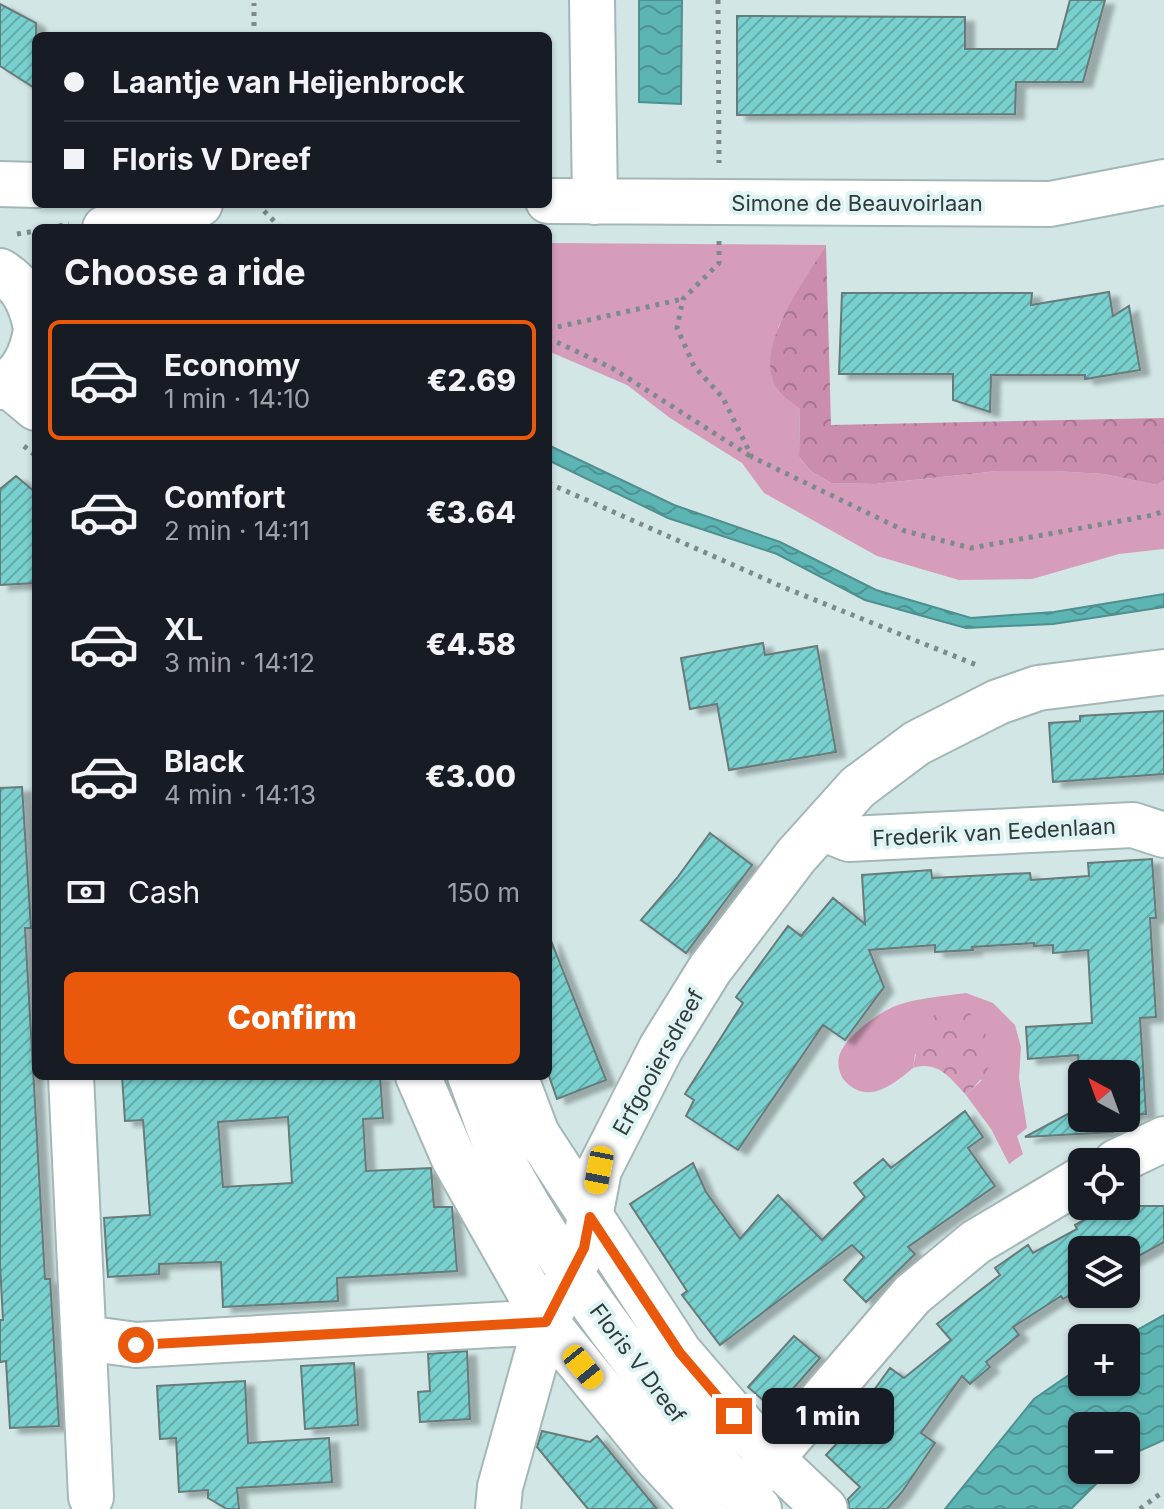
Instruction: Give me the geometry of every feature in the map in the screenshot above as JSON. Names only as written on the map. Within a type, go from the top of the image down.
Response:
[{"type":"street","points":[[592,0],[595,202]]},
{"type":"street","name":"Simone de Beauvoirlaan","points":[[552,201],[1050,204],[1164,182]]},
{"type":"street","points":[[0,184],[32,185]]},
{"type":"street","points":[[121,221],[181,208]]},
{"type":"street","name":"Erfgooiersdreef","points":[[498,1509],[500,1487],[546,1322],[584,1248],[599,1170],[661,1048],[710,969],[796,856],[824,829],[858,787],[917,743],[998,702],[1038,688],[1164,672]]},
{"type":"street","name":"Frederik van Eedenlaan","points":[[824,829],[849,839],[1133,825],[1164,835]]},
{"type":"street","points":[[71,1080],[91,1497]]},
{"type":"street","name":"Floris V Dreef","points":[[420,1080],[454,1159],[546,1322],[657,1458],[735,1504]]},
{"type":"street","name":"Floris V Dreef","points":[[472,1080],[502,1160],[571,1273],[735,1504]]},
{"type":"street","name":"Floris V Dreef","points":[[517,1080],[537,1134],[680,1353],[771,1458],[825,1509]]},
{"type":"street","points":[[1140,1150],[1164,1139]]},
{"type":"street","points":[[735,1504],[912,1295],[976,1242],[1068,1187]]},
{"type":"street","points":[[85,1338],[136,1345],[546,1322]]},
{"type":"path","points":[[552,328],[683,299],[719,263],[718,0]]},
{"type":"path","points":[[254,3],[254,32]]},
{"type":"path","points":[[261,208],[277,224]]},
{"type":"path","points":[[24,323],[32,262]]},
{"type":"path","points":[[683,299],[677,328],[694,366],[723,398],[752,457]]},
{"type":"path","points":[[552,340],[612,368],[752,457],[905,531],[971,548],[1164,511]]},
{"type":"path","points":[[552,485],[783,587],[981,667],[998,702]]},
{"type":"path","points":[[1140,1509],[1164,1491]]},
{"type":"green space","points":[[552,243],[826,245],[778,327],[787,399],[800,409],[799,457],[811,471],[831,483],[875,484],[998,471],[1104,474],[1157,485],[1164,480],[1164,549],[1119,554],[1032,579],[959,580],[877,556],[764,493],[742,463],[670,418],[627,385],[552,353]]},
{"type":"green space","points":[[826,245],[831,425],[1164,418],[1164,480],[1157,485],[1104,474],[998,471],[875,484],[831,483],[811,471],[799,457],[800,409],[777,388],[771,372],[771,354],[776,334],[795,294]]},
{"type":"green space","points":[[966,993],[993,1003],[1015,1025],[1021,1047],[1019,1078],[1027,1128],[1017,1136],[1023,1154],[1009,1164],[991,1129],[966,1095],[982,1080],[915,1054],[913,1068],[897,1081],[871,1092],[853,1088],[839,1070],[839,1057],[847,1042],[882,1013],[914,1001]]},
{"type":"green space","points":[[962,1003],[988,1039],[992,1059],[988,1069],[966,1095],[943,1072],[930,1066],[913,1068],[919,1044],[931,1019],[942,1008]]},
{"type":"water","points":[[639,0],[682,0],[681,104],[639,102]]},
{"type":"water","points":[[552,447],[674,505],[780,542],[876,590],[971,618],[1054,612],[1164,594],[1164,607],[1053,624],[966,628],[865,600],[777,554],[668,518],[552,462]]},
{"type":"water","points":[[1164,1315],[1164,1440],[1140,1451],[1140,1412],[1068,1412],[1068,1484],[1096,1484],[1071,1509],[945,1509],[1034,1399],[1068,1376],[1068,1396],[1140,1396],[1140,1328]]},
{"type":"building","points":[[1070,0],[1105,0],[1083,82],[1016,82],[1015,114],[737,115],[737,16],[965,17],[965,49],[1057,49]]},
{"type":"building","points":[[0,4],[36,23],[36,32],[32,32],[32,86],[0,66]]},
{"type":"building","points":[[1109,292],[1113,316],[1129,306],[1140,370],[1085,379],[1085,375],[991,375],[990,412],[953,400],[953,374],[839,374],[842,293],[1032,293],[1031,305]]},
{"type":"building","points":[[16,476],[32,490],[32,583],[0,585],[0,489]]},
{"type":"building","points":[[763,643],[765,655],[817,646],[836,752],[729,770],[717,704],[690,709],[681,658]]},
{"type":"building","points":[[1164,711],[1164,774],[1053,782],[1049,723],[1080,721],[1080,716]]},
{"type":"building","points":[[22,787],[31,928],[25,928],[32,1080],[45,1279],[50,1279],[59,1426],[10,1428],[6,1361],[0,1362],[0,1320],[3,1320],[0,1265],[0,788]]},
{"type":"building","points":[[710,833],[752,865],[686,953],[641,920]]},
{"type":"building","points":[[1152,859],[1156,918],[1150,918],[1156,1017],[1140,1018],[1146,1114],[1140,1114],[1140,1060],[1078,1060],[1078,1055],[1028,1059],[1026,1027],[1092,1023],[1088,950],[1053,953],[1053,945],[1034,946],[1034,943],[935,952],[935,945],[869,950],[884,987],[845,1040],[823,1025],[738,1150],[686,1116],[694,1100],[685,1094],[743,1003],[736,997],[788,926],[801,936],[833,898],[865,924],[862,875],[931,870],[932,878],[1030,873],[1031,880],[1089,876],[1088,863]]},
{"type":"building","points":[[552,943],[606,1080],[557,1099],[550,1080]]},
{"type":"building","points":[[122,1080],[380,1080],[383,1118],[363,1119],[366,1171],[431,1168],[434,1207],[452,1207],[457,1271],[337,1278],[338,1301],[223,1307],[221,1262],[159,1264],[159,1274],[108,1277],[104,1218],[150,1215],[143,1120],[125,1121]],"holes":[[[288,1117],[292,1183],[223,1187],[218,1122]]]},
{"type":"building","points":[[965,1111],[983,1137],[968,1148],[995,1186],[908,1247],[915,1254],[866,1302],[844,1280],[864,1257],[852,1245],[720,1345],[682,1295],[687,1291],[630,1204],[693,1163],[706,1192],[740,1239],[778,1195],[822,1240],[865,1197],[854,1183],[883,1159],[891,1168]]},
{"type":"building","points":[[1068,1114],[1068,1132],[1113,1132],[1025,1137]]},
{"type":"building","points":[[1140,1206],[1164,1206],[1164,1242],[1140,1255],[1140,1236],[1068,1236],[1068,1296],[1063,1299],[1061,1296],[1013,1327],[1019,1335],[986,1362],[990,1367],[970,1384],[962,1376],[921,1433],[935,1443],[887,1509],[849,1509],[848,1499],[860,1487],[826,1455],[876,1402],[869,1397],[890,1368],[904,1378],[951,1340],[937,1324],[1000,1275],[995,1268],[1028,1245],[1033,1253],[1077,1229],[1075,1225],[1084,1220],[1140,1220]]},
{"type":"building","points":[[794,1336],[820,1358],[774,1410],[748,1387]]},
{"type":"building","points":[[467,1351],[470,1419],[420,1422],[418,1392],[430,1391],[428,1354]]},
{"type":"building","points":[[354,1363],[358,1425],[305,1429],[301,1366]]},
{"type":"building","points":[[245,1381],[248,1443],[329,1438],[332,1482],[237,1488],[239,1509],[227,1509],[208,1498],[208,1490],[179,1492],[176,1438],[160,1439],[157,1386]]},
{"type":"building","points":[[542,1431],[590,1442],[597,1436],[657,1509],[588,1509],[537,1447]]},
{"type":"route","points":[[136,1345],[546,1322],[584,1248],[590,1217],[680,1353],[734,1416]]}]
